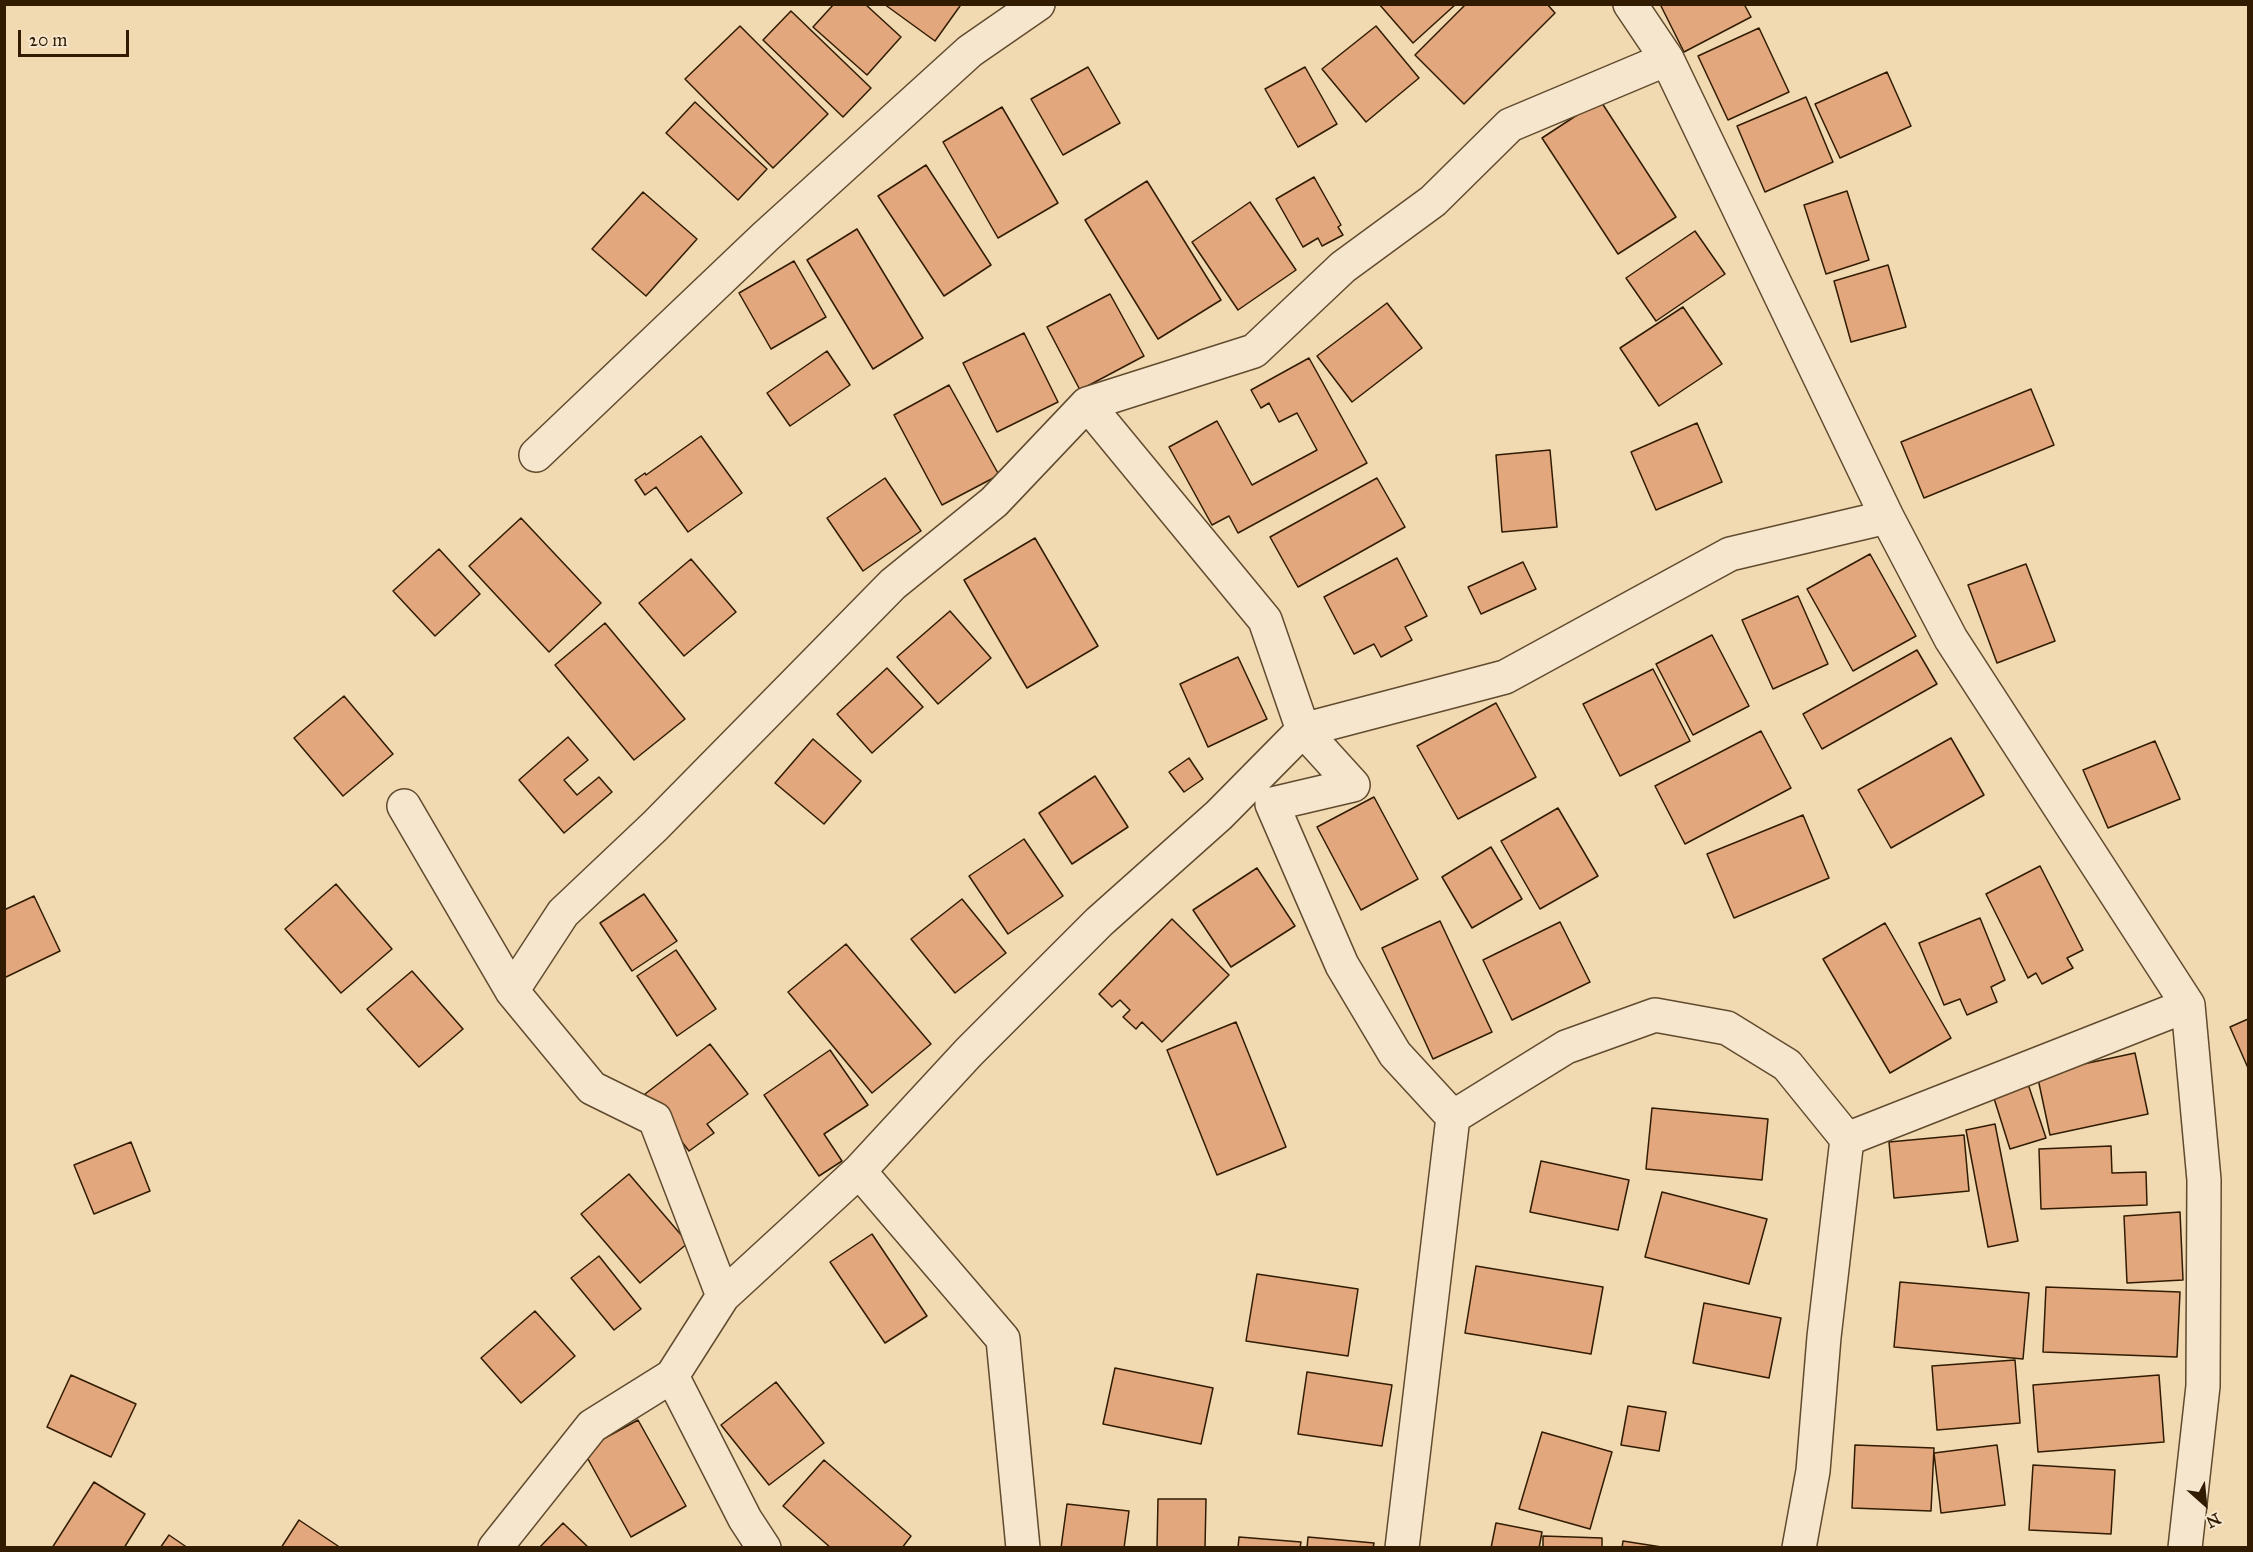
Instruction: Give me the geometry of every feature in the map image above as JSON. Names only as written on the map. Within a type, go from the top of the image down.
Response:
[{"type":"street","points":[[536,455],[765,237],[970,51],[1038,4]]},
{"type":"street","points":[[1630,4],[1667,59],[1887,517],[1951,639],[2188,1005],[2204,1191],[2203,1386],[2185,1548]]},
{"type":"street","points":[[512,991],[563,913],[656,826],[893,584],[994,502],[1087,404],[1254,351],[1343,267],[1433,201],[1510,125],[1667,59]]},
{"type":"street","points":[[1087,404],[1265,620],[1303,730],[1353,785],[1272,804],[1342,965],[1395,1054],[1453,1118],[1402,1548]]},
{"type":"street","points":[[495,1548],[592,1426],[672,1376],[723,1296],[859,1172],[969,1052],[1099,922],[1219,815],[1303,730],[1505,676],[1730,554],[1887,517]]},
{"type":"street","points":[[404,806],[512,991],[592,1088],[655,1119],[723,1296]]},
{"type":"street","points":[[1847,1139],[2188,1005]]},
{"type":"street","points":[[1453,1118],[1566,1047],[1655,1015],[1727,1028],[1787,1065],[1847,1139],[1824,1337],[1813,1471],[1799,1548]]},
{"type":"street","points":[[859,1172],[1003,1339],[1023,1548]]},
{"type":"street","points":[[672,1376],[745,1519],[764,1548]]},
{"type":"building","points":[[834,4],[865,4],[901,37],[867,75],[813,27]]},
{"type":"building","points":[[884,4],[958,4],[960,6],[935,41]]},
{"type":"building","points":[[1379,4],[1456,4],[1413,43]]},
{"type":"building","points":[[1466,4],[1547,4],[1555,13],[1464,104],[1415,55]]},
{"type":"building","points":[[1660,4],[1744,4],[1751,17],[1684,52]]},
{"type":"building","points":[[791,11],[871,88],[843,117],[763,40]]},
{"type":"building","points":[[740,26],[828,114],[773,168],[685,79]]},
{"type":"building","points":[[1376,26],[1419,78],[1366,122],[1322,69]]},
{"type":"building","points":[[1759,28],[1789,92],[1728,120],[1698,56]]},
{"type":"building","points":[[1088,67],[1120,123],[1063,155],[1031,99]]},
{"type":"building","points":[[1305,67],[1337,124],[1298,147],[1265,89]]},
{"type":"building","points":[[1887,72],[1911,126],[1840,158],[1815,104]]},
{"type":"building","points":[[1806,97],[1833,162],[1765,192],[1737,126]]},
{"type":"building","points":[[1600,100],[1676,217],[1618,254],[1542,138]]},
{"type":"building","points":[[695,102],[767,169],[738,200],[666,133]]},
{"type":"building","points":[[1002,107],[1058,203],[998,238],[943,142]]},
{"type":"building","points":[[926,165],[991,265],[944,296],[878,196]]},
{"type":"building","points":[[1314,177],[1341,225],[1338,227],[1343,235],[1322,246],[1318,238],[1303,247],[1276,199]]},
{"type":"building","points":[[1147,181],[1221,300],[1158,339],[1085,220]]},
{"type":"building","points":[[1847,191],[1869,260],[1826,274],[1804,205]]},
{"type":"building","points":[[643,192],[697,239],[646,296],[592,249]]},
{"type":"building","points":[[1250,202],[1296,270],[1238,310],[1192,242]]},
{"type":"building","points":[[857,229],[923,338],[873,369],[807,260]]},
{"type":"building","points":[[1695,231],[1725,274],[1656,321],[1626,278]]},
{"type":"building","points":[[794,261],[826,317],[771,349],[739,293]]},
{"type":"building","points":[[1888,265],[1906,327],[1851,342],[1834,281]]},
{"type":"building","points":[[1110,294],[1144,356],[1080,390],[1047,327]]},
{"type":"building","points":[[1387,303],[1422,348],[1352,402],[1317,356]]},
{"type":"building","points":[[1683,307],[1722,364],[1659,406],[1620,348]]},
{"type":"building","points":[[1024,333],[1058,402],[997,432],[963,363]]},
{"type":"building","points":[[827,351],[850,385],[790,426],[767,393]]},
{"type":"building","points":[[1309,358],[1367,463],[1238,533],[1229,516],[1212,525],[1169,447],[1217,421],[1252,485],[1317,450],[1297,413],[1279,422],[1269,403],[1261,408],[1251,390]]},
{"type":"building","points":[[949,385],[999,475],[942,505],[894,415]]},
{"type":"building","points":[[2031,389],[2054,445],[1924,498],[1901,442]]},
{"type":"building","points":[[1697,423],[1722,482],[1656,510],[1631,452]]},
{"type":"building","points":[[701,436],[742,493],[688,532],[656,487],[645,495],[635,480],[645,473],[646,475]]},
{"type":"building","points":[[1550,450],[1557,527],[1502,532],[1496,455]]},
{"type":"building","points":[[885,478],[921,531],[863,571],[827,518]]},
{"type":"building","points":[[1377,478],[1405,527],[1298,587],[1270,537]]},
{"type":"building","points":[[521,518],[601,603],[549,652],[469,566]]},
{"type":"building","points":[[1035,538],[1098,646],[1027,688],[964,580]]},
{"type":"building","points":[[439,549],[480,594],[435,636],[393,591]]},
{"type":"building","points":[[1870,554],[1916,636],[1853,671],[1807,589]]},
{"type":"building","points":[[1397,558],[1427,616],[1405,627],[1412,640],[1381,657],[1374,644],[1354,654],[1324,597]]},
{"type":"building","points":[[691,559],[736,612],[684,656],[639,603]]},
{"type":"building","points":[[1523,562],[1536,589],[1481,614],[1468,587]]},
{"type":"building","points":[[2026,564],[2055,641],[1997,663],[1968,585]]},
{"type":"building","points":[[1798,596],[1828,664],[1773,689],[1742,620]]},
{"type":"building","points":[[950,611],[991,658],[938,704],[897,657]]},
{"type":"building","points":[[605,623],[685,719],[634,760],[555,665]]},
{"type":"building","points":[[1712,635],[1749,706],[1693,735],[1656,664]]},
{"type":"building","points":[[1917,650],[1937,684],[1822,749],[1803,714]]},
{"type":"building","points":[[1238,657],[1267,719],[1208,747],[1180,684]]},
{"type":"building","points":[[887,668],[923,707],[872,753],[837,714]]},
{"type":"building","points":[[1653,669],[1690,741],[1620,776],[1583,704]]},
{"type":"building","points":[[344,696],[393,754],[343,796],[294,738]]},
{"type":"building","points":[[1496,703],[1536,777],[1458,819],[1417,746]]},
{"type":"building","points":[[1761,731],[1791,788],[1685,844],[1655,786]]},
{"type":"building","points":[[568,737],[588,760],[564,780],[577,795],[599,777],[612,792],[564,833],[519,780]]},
{"type":"building","points":[[1951,738],[1984,795],[1891,848],[1858,790]]},
{"type":"building","points":[[813,739],[861,781],[824,824],[775,783]]},
{"type":"building","points":[[2155,741],[2180,799],[2108,828],[2083,770]]},
{"type":"building","points":[[1189,758],[1203,779],[1184,792],[1169,772]]},
{"type":"building","points":[[1095,776],[1128,827],[1072,864],[1039,813]]},
{"type":"building","points":[[1374,797],[1418,879],[1361,910],[1317,827]]},
{"type":"building","points":[[1558,808],[1598,876],[1540,909],[1501,841]]},
{"type":"building","points":[[1803,815],[1829,878],[1734,918],[1707,854]]},
{"type":"building","points":[[1024,839],[1063,896],[1008,934],[969,876]]},
{"type":"building","points":[[1491,847],[1522,899],[1472,928],[1442,877]]},
{"type":"building","points":[[2040,866],[2083,950],[2067,958],[2073,968],[2042,984],[2036,973],[2028,978],[1986,894]]},
{"type":"building","points":[[1257,868],[1295,926],[1231,967],[1193,910]]},
{"type":"building","points":[[336,884],[392,949],[341,993],[285,929]]},
{"type":"building","points":[[644,894],[677,941],[632,971],[600,923]]},
{"type":"building","points":[[34,896],[60,951],[4,978],[4,910]]},
{"type":"building","points":[[962,899],[1006,953],[955,993],[911,939]]},
{"type":"building","points":[[1980,918],[2005,980],[1991,987],[1997,1002],[1967,1015],[1960,999],[1944,1005],[1919,943]]},
{"type":"building","points":[[1172,919],[1229,975],[1162,1042],[1142,1022],[1136,1029],[1123,1017],[1130,1010],[1120,1000],[1112,1007],[1099,994]]},
{"type":"building","points":[[1440,921],[1492,1032],[1433,1059],[1382,948]]},
{"type":"building","points":[[1560,922],[1590,982],[1512,1020],[1483,960]]},
{"type":"building","points":[[1885,923],[1951,1038],[1890,1073],[1823,959]]},
{"type":"building","points":[[846,944],[931,1044],[872,1093],[788,992]]},
{"type":"building","points":[[676,950],[716,1009],[677,1036],[637,976]]},
{"type":"building","points":[[412,971],[463,1029],[419,1067],[367,1009]]},
{"type":"building","points":[[2248,1019],[2248,1068],[2230,1027]]},
{"type":"building","points":[[1236,1022],[1286,1147],[1217,1175],[1167,1050]]},
{"type":"building","points":[[710,1044],[748,1094],[707,1124],[714,1133],[689,1151],[645,1094]]},
{"type":"building","points":[[830,1050],[868,1105],[824,1134],[842,1161],[819,1176],[764,1095]]},
{"type":"building","points":[[2135,1053],[2148,1114],[2050,1135],[2037,1074]]},
{"type":"building","points":[[2027,1081],[2046,1138],[2010,1149],[1992,1092]]},
{"type":"building","points":[[1652,1108],[1768,1119],[1762,1180],[1646,1169]]},
{"type":"building","points":[[1995,1124],[2018,1241],[1988,1247],[1966,1130]]},
{"type":"building","points":[[1964,1135],[1969,1191],[1894,1198],[1889,1142]]},
{"type":"building","points":[[131,1142],[150,1191],[94,1214],[74,1165]]},
{"type":"building","points":[[2111,1146],[2112,1173],[2146,1172],[2147,1205],[2041,1209],[2039,1149]]},
{"type":"building","points":[[1541,1161],[1629,1180],[1618,1230],[1530,1212]]},
{"type":"building","points":[[629,1174],[688,1243],[640,1283],[581,1214]]},
{"type":"building","points":[[1662,1192],[1767,1219],[1749,1284],[1645,1257]]},
{"type":"building","points":[[2180,1212],[2183,1280],[2127,1283],[2124,1216]]},
{"type":"building","points":[[872,1234],[927,1316],[885,1343],[830,1262]]},
{"type":"building","points":[[599,1256],[641,1309],[614,1330],[571,1278]]},
{"type":"building","points":[[1476,1266],[1603,1287],[1591,1354],[1465,1333]]},
{"type":"building","points":[[1257,1274],[1358,1289],[1348,1356],[1246,1341]]},
{"type":"building","points":[[1900,1282],[2029,1293],[2023,1359],[1894,1347]]},
{"type":"building","points":[[2046,1287],[2180,1292],[2177,1357],[2043,1352]]},
{"type":"building","points":[[1704,1303],[1781,1318],[1769,1378],[1693,1363]]},
{"type":"building","points":[[535,1311],[575,1356],[521,1403],[481,1358]]},
{"type":"building","points":[[2015,1360],[2020,1423],[1937,1430],[1932,1366]]},
{"type":"building","points":[[1115,1368],[1213,1388],[1201,1444],[1103,1424]]},
{"type":"building","points":[[1307,1372],[1392,1385],[1382,1446],[1298,1434]]},
{"type":"building","points":[[71,1375],[136,1404],[111,1457],[47,1427]]},
{"type":"building","points":[[2159,1375],[2164,1442],[2038,1452],[2033,1385]]},
{"type":"building","points":[[776,1382],[824,1443],[769,1485],[721,1425]]},
{"type":"building","points":[[1628,1406],[1666,1412],[1659,1451],[1621,1445]]},
{"type":"building","points":[[638,1420],[686,1506],[631,1537],[583,1450]]},
{"type":"building","points":[[1542,1432],[1612,1452],[1590,1529],[1519,1509]]},
{"type":"building","points":[[1855,1445],[1934,1448],[1931,1511],[1852,1508]]},
{"type":"building","points":[[1997,1445],[2005,1505],[1941,1513],[1934,1453]]},
{"type":"building","points":[[824,1460],[911,1536],[902,1548],[831,1548],[783,1506]]},
{"type":"building","points":[[2033,1465],[2115,1470],[2111,1534],[2029,1530]]},
{"type":"building","points":[[94,1482],[145,1514],[124,1548],[52,1548]]},
{"type":"building","points":[[1158,1499],[1206,1499],[1205,1548],[1157,1548]]},
{"type":"building","points":[[1067,1504],[1129,1511],[1124,1548],[1061,1548]]},
{"type":"building","points":[[299,1520],[341,1548],[281,1548]]},
{"type":"building","points":[[563,1523],[589,1548],[539,1548]]},
{"type":"building","points":[[1496,1523],[1542,1532],[1539,1548],[1491,1548]]},
{"type":"building","points":[[169,1535],[188,1548],[160,1548]]},
{"type":"building","points":[[1543,1536],[1602,1538],[1602,1548],[1543,1548]]},
{"type":"building","points":[[1239,1537],[1301,1542],[1300,1548],[1238,1548]]},
{"type":"building","points":[[1308,1537],[1374,1543],[1373,1548],[1307,1548]]},
{"type":"building","points":[[1623,1541],[1668,1548],[1622,1548]]}]
